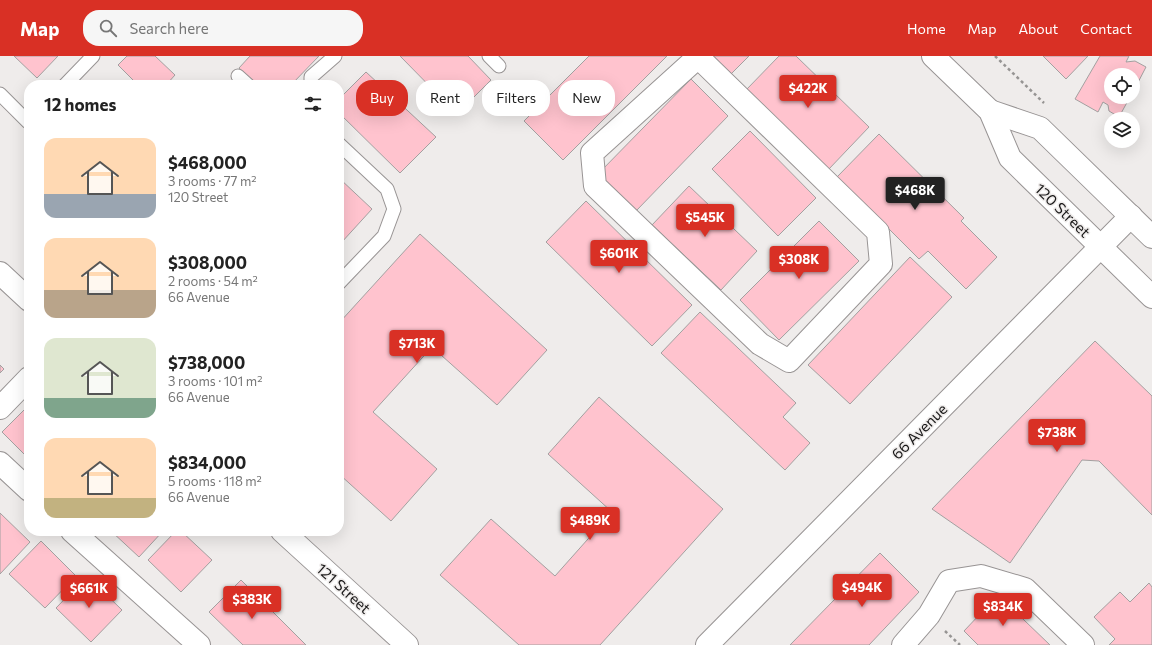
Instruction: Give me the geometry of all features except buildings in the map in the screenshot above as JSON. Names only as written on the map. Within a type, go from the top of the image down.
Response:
[{"type":"street","name":"120 Street","points":[[933,56],[990,111],[1010,158],[1152,297]]},
{"type":"street","points":[[698,57],[878,232],[881,264],[789,361],[760,344],[595,186],[592,154],[698,57]]},
{"type":"street","name":"120 Street","points":[[990,111],[1040,128],[1152,237]]},
{"type":"street","name":"66 Avenue","points":[[707,645],[1131,216]]},
{"type":"street","points":[[0,273],[24,295]]},
{"type":"street","points":[[0,408],[24,383]]},
{"type":"street","points":[[0,463],[24,485]]},
{"type":"street","points":[[78,536],[199,645]]},
{"type":"street","name":"121 Street","points":[[287,536],[407,645]]},
{"type":"street","points":[[903,645],[929,616],[949,581],[981,576],[1025,589],[1082,645]]},
{"type":"lane","points":[[70,80],[93,56]]},
{"type":"lane","points":[[311,80],[311,77],[335,56]]},
{"type":"lane","points":[[489,56],[499,66]]},
{"type":"lane","points":[[238,76],[242,80]]},
{"type":"lane","points":[[0,94],[24,118]]},
{"type":"lane","points":[[344,149],[387,189],[394,209],[384,236],[344,278]]}]
